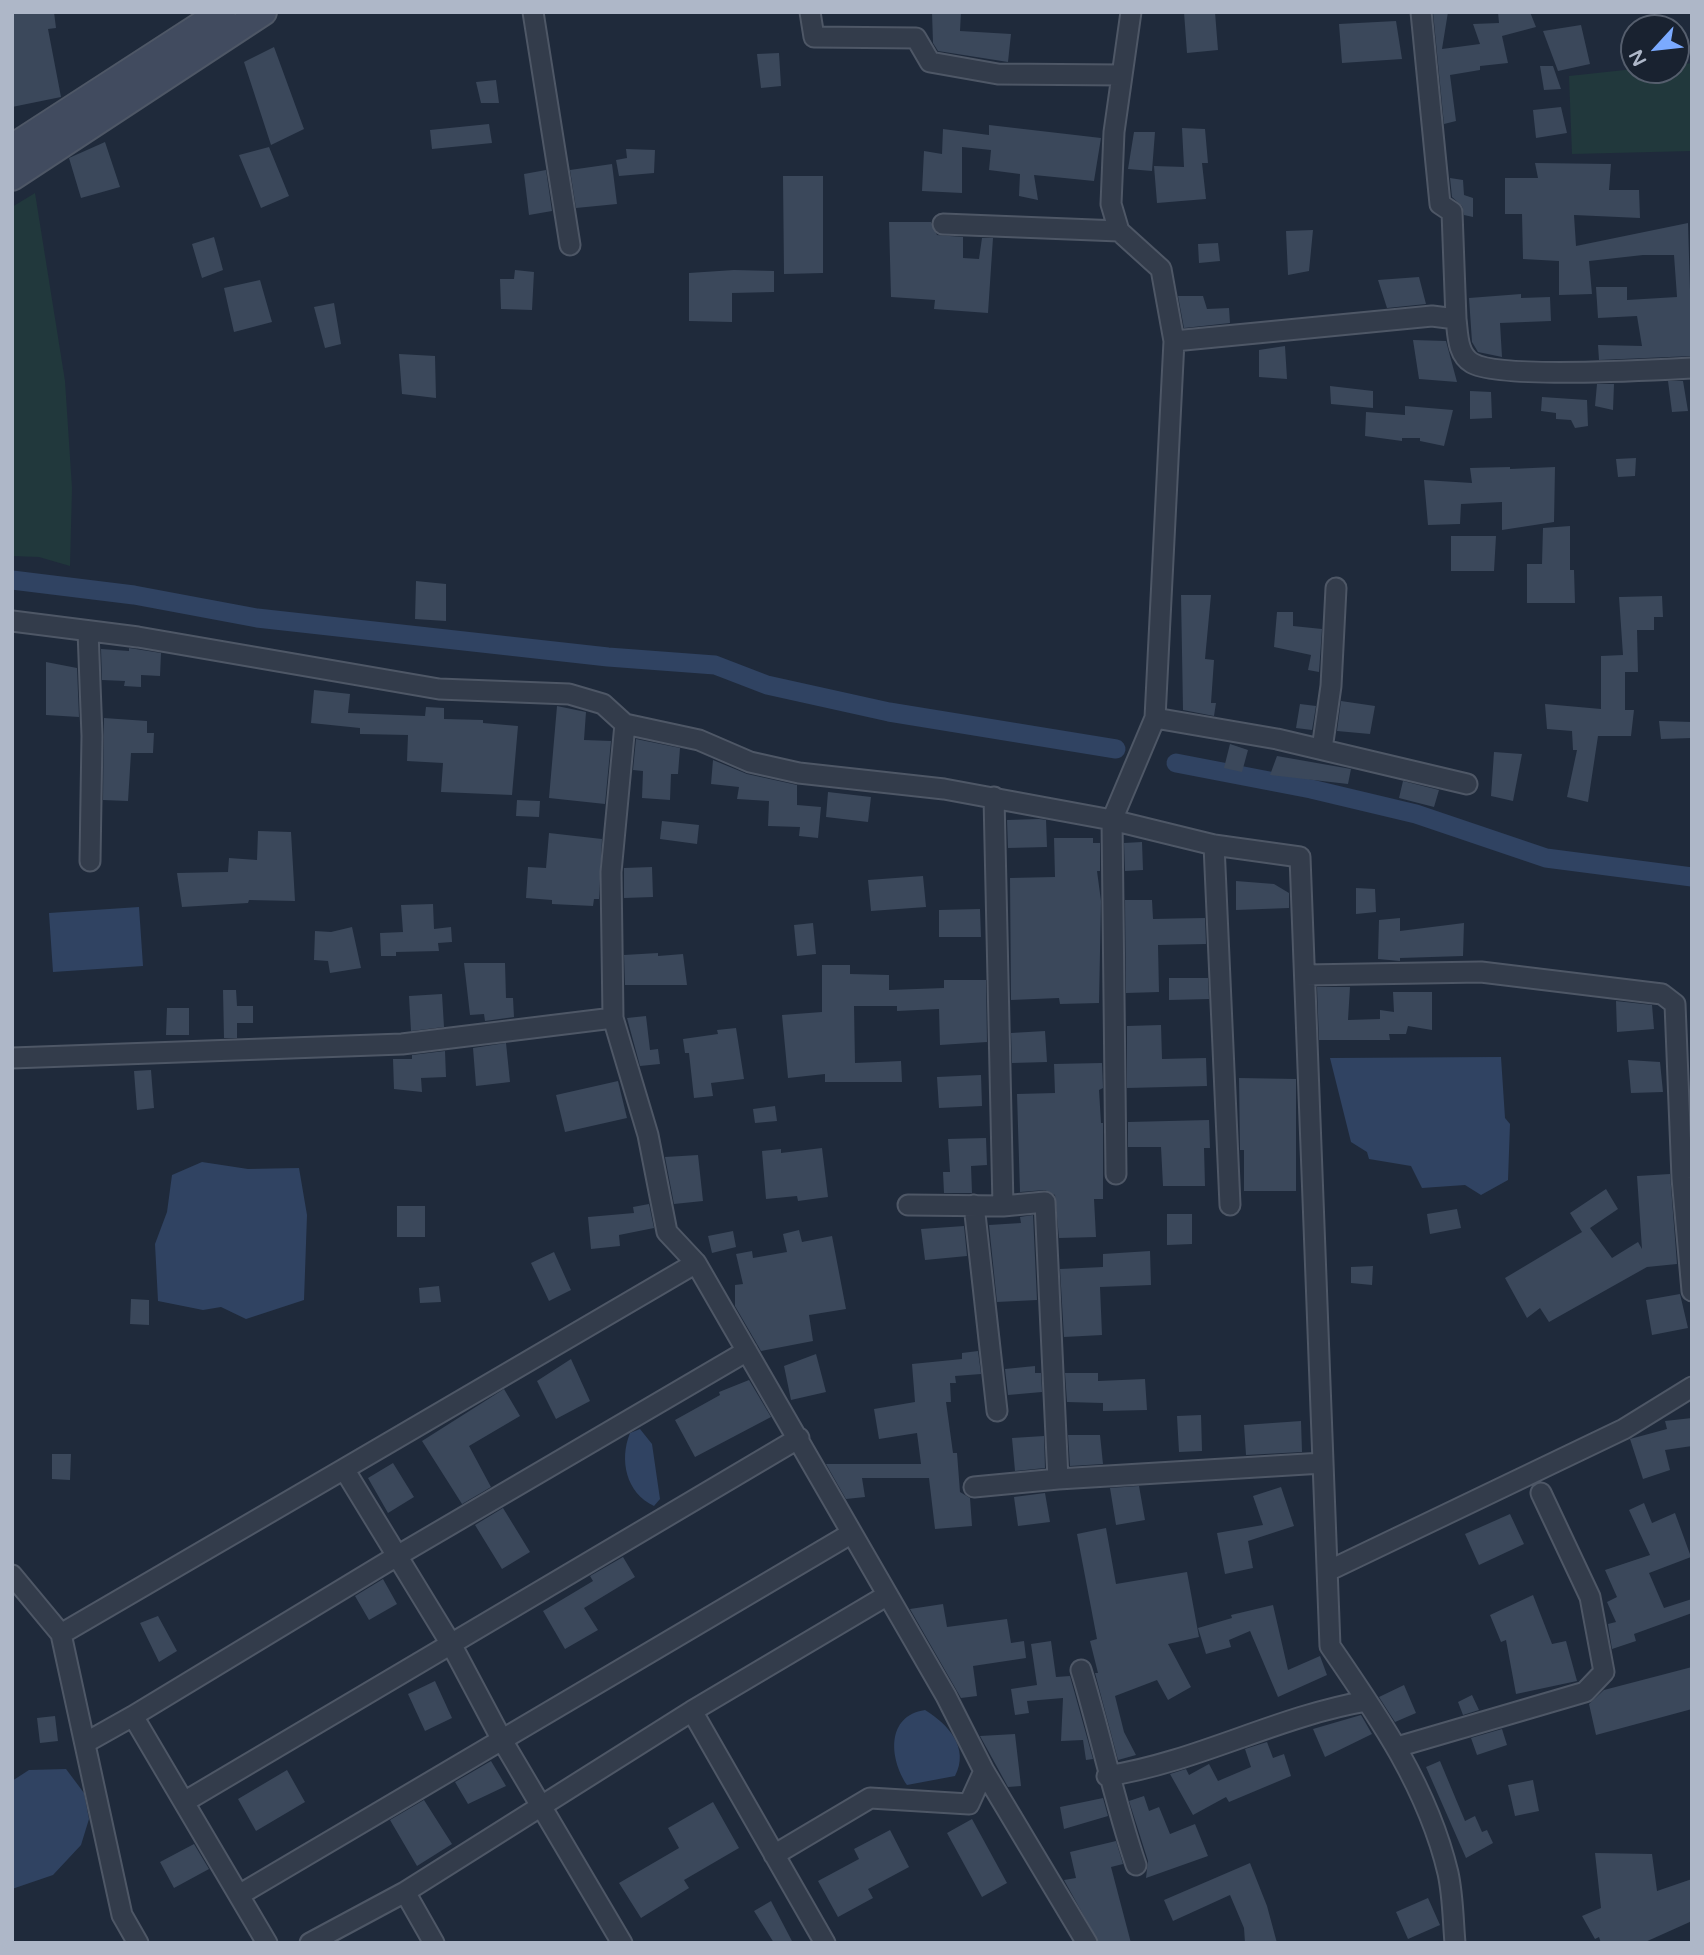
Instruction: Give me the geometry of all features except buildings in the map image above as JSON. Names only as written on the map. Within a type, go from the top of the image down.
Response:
[{"type":"main road","points":[[12,148],[222,12]]},
{"type":"main road","points":[[12,177],[263,12]]},
{"type":"street","points":[[533,12],[570,245]]},
{"type":"street","points":[[810,12],[814,37],[916,38],[930,62],[998,74],[1122,75]]},
{"type":"street","points":[[1116,1174],[1112,820],[1155,718],[1174,341],[1161,269],[1119,232],[1111,204],[1114,132],[1131,12]]},
{"type":"street","points":[[1421,12],[1440,204],[1452,212],[1459,348],[1472,363],[1504,370],[1633,372],[1692,368]]},
{"type":"street","points":[[943,224],[1119,232]]},
{"type":"street","points":[[1174,341],[1432,316],[1456,319]]},
{"type":"street","points":[[1322,749],[1331,686],[1336,588]]},
{"type":"street","points":[[12,621],[439,689],[569,694],[603,704],[625,724],[699,740],[750,762],[799,772],[994,797],[1112,820],[1214,845],[1300,858],[1330,1646],[1397,1746],[1424,1801],[1448,1874],[1455,1943]]},
{"type":"street","points":[[88,631],[92,736],[90,861]]},
{"type":"street","points":[[1155,718],[1322,749],[1467,784]]},
{"type":"street","points":[[625,724],[611,872],[613,1018],[648,1135],[667,1233],[696,1263],[946,1696],[984,1771],[1087,1943]]},
{"type":"street","points":[[994,797],[1003,1206]]},
{"type":"street","points":[[1214,845],[1230,1205]]},
{"type":"street","points":[[1305,975],[1481,972],[1662,994],[1675,1004],[1692,1291]]},
{"type":"street","points":[[12,1058],[402,1044],[613,1018]]},
{"type":"street","points":[[908,1205],[1003,1206],[1045,1202],[1058,1479]]},
{"type":"street","points":[[974,1205],[998,1411]]},
{"type":"street","points":[[61,1634],[696,1263]]},
{"type":"street","points":[[85,1743],[397,1556],[747,1352]]},
{"type":"street","points":[[1328,1571],[1624,1429],[1692,1387]]},
{"type":"street","points":[[184,1802],[799,1438]]},
{"type":"street","points":[[974,1487],[1058,1479],[1323,1463]]},
{"type":"street","points":[[344,1469],[452,1644],[502,1740],[622,1943]]},
{"type":"street","points":[[1397,1746],[1584,1692],[1604,1672],[1590,1597],[1541,1493]]},
{"type":"street","points":[[239,1895],[852,1533]]},
{"type":"street","points":[[12,1575],[61,1634],[122,1915],[138,1943]]},
{"type":"street","points":[[310,1943],[405,1892],[692,1711],[886,1596]]},
{"type":"street","points":[[1081,1670],[1096,1718],[1107,1776],[1136,1865]]},
{"type":"street","points":[[1107,1776],[1150,1769],[1324,1708],[1367,1701]]},
{"type":"street","points":[[692,1711],[825,1943]]},
{"type":"street","points":[[133,1716],[267,1943]]},
{"type":"street","points":[[774,1855],[870,1798],[969,1804],[984,1771]]},
{"type":"street","points":[[405,1892],[434,1943]]},
{"type":"green space","points":[[1690,63],[1692,151],[1572,154],[1569,76],[1620,71],[1620,84],[1690,84]]},
{"type":"green space","points":[[35,193],[65,381],[72,488],[70,566],[39,557],[12,556],[12,207]]},
{"type":"water","points":[[139,907],[143,966],[53,972],[49,913]]},
{"type":"water","points":[[1501,1057],[1505,1118],[1510,1124],[1508,1180],[1481,1195],[1465,1185],[1422,1188],[1411,1166],[1369,1159],[1367,1152],[1351,1142],[1330,1058]]},
{"type":"water","points":[[202,1162],[248,1169],[299,1168],[307,1215],[304,1300],[246,1319],[221,1307],[203,1310],[158,1301],[155,1244],[167,1212],[172,1175]]},
{"type":"water","points":[[640,1429],[652,1444],[660,1499],[654,1506],[637,1493],[627,1475],[625,1465],[630,1433]]},
{"type":"water","points":[[925,1710],[941,1722],[954,1738],[960,1756],[959,1766],[955,1776],[907,1785],[897,1763],[897,1729],[903,1720]]},
{"type":"water","points":[[66,1769],[84,1793],[89,1819],[81,1845],[53,1875],[12,1889],[12,1781],[29,1770]]},
{"type":"waterway","points":[[12,580],[134,595],[257,618],[608,657],[715,665],[767,685],[889,712],[1116,749]]},
{"type":"waterway","points":[[1176,763],[1311,789],[1416,814],[1546,858],[1692,877]]}]
